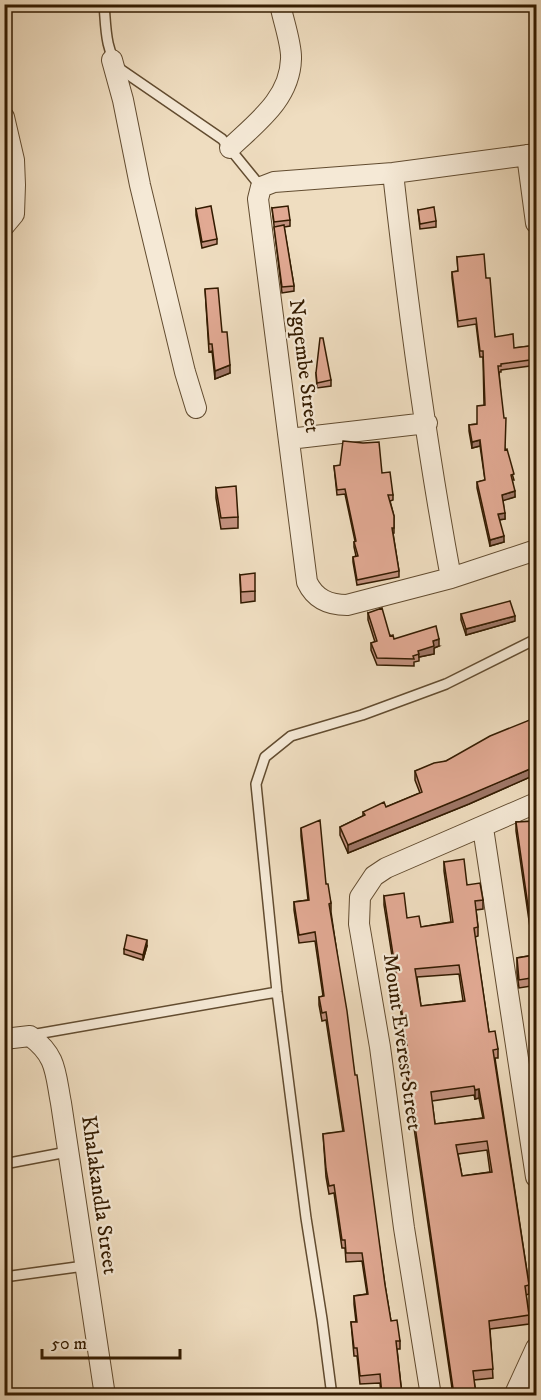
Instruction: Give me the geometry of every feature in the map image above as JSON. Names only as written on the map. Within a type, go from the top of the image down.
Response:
[{"type":"street","points":[[230,148],[279,99],[288,77],[292,58],[280,4]]},
{"type":"street","points":[[112,60],[185,372],[196,408]]},
{"type":"street","points":[[4,117],[14,160],[15,195],[14,214],[4,226]]},
{"type":"street","points":[[261,187],[274,183],[393,173],[532,154],[537,223]]},
{"type":"street","points":[[393,173],[402,254],[440,516],[452,578]]},
{"type":"street","name":"Ngqembe Street","points":[[261,187],[258,199],[307,582],[312,592],[334,605],[347,605],[452,578],[537,550]]},
{"type":"street","points":[[289,439],[427,423]]},
{"type":"street","name":"Mount Everest Street","points":[[431,1395],[404,1228],[380,1047],[358,909],[360,897],[374,876],[402,860],[537,804]]},
{"type":"street","points":[[483,828],[537,1177]]},
{"type":"street","points":[[4,1039],[30,1036]]},
{"type":"street","name":"Khalakandla Street","points":[[30,1036],[44,1046],[52,1059],[61,1103],[102,1395]]},
{"type":"street","points":[[514,1395],[537,1348]]},
{"type":"lane","points":[[104,4],[107,42],[112,60],[120,69],[209,129],[230,148],[261,187]]},
{"type":"lane","points":[[332,1395],[306,1218],[277,992],[263,833],[256,784],[265,757],[291,736],[362,715],[446,684],[537,639]]},
{"type":"lane","points":[[30,1036],[277,992]]},
{"type":"lane","points":[[4,1164],[67,1152]]},
{"type":"lane","points":[[4,1277],[84,1266]]},
{"type":"building","points":[[211,206],[217,239],[202,242],[196,209]]},
{"type":"building","points":[[288,206],[290,220],[274,222],[272,208]]},
{"type":"building","points":[[434,207],[436,221],[420,224],[418,210]]},
{"type":"building","points":[[284,225],[294,286],[282,287],[274,227]]},
{"type":"building","points":[[484,254],[486,278],[490,278],[495,337],[513,334],[514,348],[537,345],[537,359],[498,366],[504,418],[506,418],[505,450],[507,449],[514,474],[511,475],[515,491],[502,495],[505,513],[498,514],[504,536],[490,540],[477,482],[485,480],[480,440],[472,442],[469,425],[477,424],[477,406],[485,405],[483,351],[480,351],[476,318],[458,321],[452,272],[458,271],[457,257]]},
{"type":"building","points":[[218,288],[222,332],[227,332],[230,365],[215,371],[212,344],[209,344],[205,289]]},
{"type":"building","points":[[320,338],[323,338],[331,380],[317,383],[316,373]]},
{"type":"building","points":[[343,441],[379,442],[382,473],[390,472],[393,495],[388,495],[394,516],[394,528],[392,528],[399,571],[357,580],[353,557],[358,556],[354,542],[356,541],[345,489],[337,490],[334,466],[340,465]]},
{"type":"building","points":[[236,486],[238,517],[221,518],[216,488]]},
{"type":"building","points":[[255,573],[255,591],[241,592],[240,575]]},
{"type":"building","points":[[510,601],[515,616],[466,629],[461,614]]},
{"type":"building","points":[[382,608],[390,636],[393,635],[394,639],[436,626],[439,639],[433,641],[434,646],[418,651],[419,654],[413,656],[414,659],[377,658],[371,643],[377,641],[368,613]]},
{"type":"building","points":[[537,717],[537,766],[348,845],[340,827],[365,815],[363,812],[384,802],[386,807],[422,792],[415,771],[446,761],[490,736]]},
{"type":"building","points":[[320,820],[326,884],[328,884],[331,903],[329,904],[355,1075],[357,1075],[385,1285],[391,1321],[397,1320],[400,1341],[396,1341],[402,1395],[382,1395],[380,1374],[360,1376],[351,1322],[357,1322],[354,1296],[368,1294],[362,1253],[346,1253],[334,1185],[329,1186],[326,1169],[323,1134],[344,1131],[326,1012],[322,1013],[319,997],[324,996],[315,932],[299,935],[294,902],[309,900],[301,828]]},
{"type":"building","points":[[537,821],[537,977],[519,980],[517,958],[535,955],[516,822]]},
{"type":"building","points":[[464,859],[467,885],[480,883],[483,900],[475,901],[478,927],[474,928],[489,1032],[495,1031],[498,1049],[493,1050],[529,1285],[525,1286],[529,1315],[489,1321],[493,1369],[473,1371],[476,1395],[454,1395],[406,1064],[404,1045],[407,1045],[384,896],[404,893],[407,918],[419,916],[421,927],[453,922],[444,862]],"holes":[[[459,965],[465,1001],[421,1006],[415,969]],[[474,1086],[475,1090],[479,1089],[484,1118],[435,1124],[431,1092]],[[487,1141],[492,1172],[462,1176],[456,1145]]]},
{"type":"building","points":[[127,935],[147,940],[143,955],[124,949]]}]
